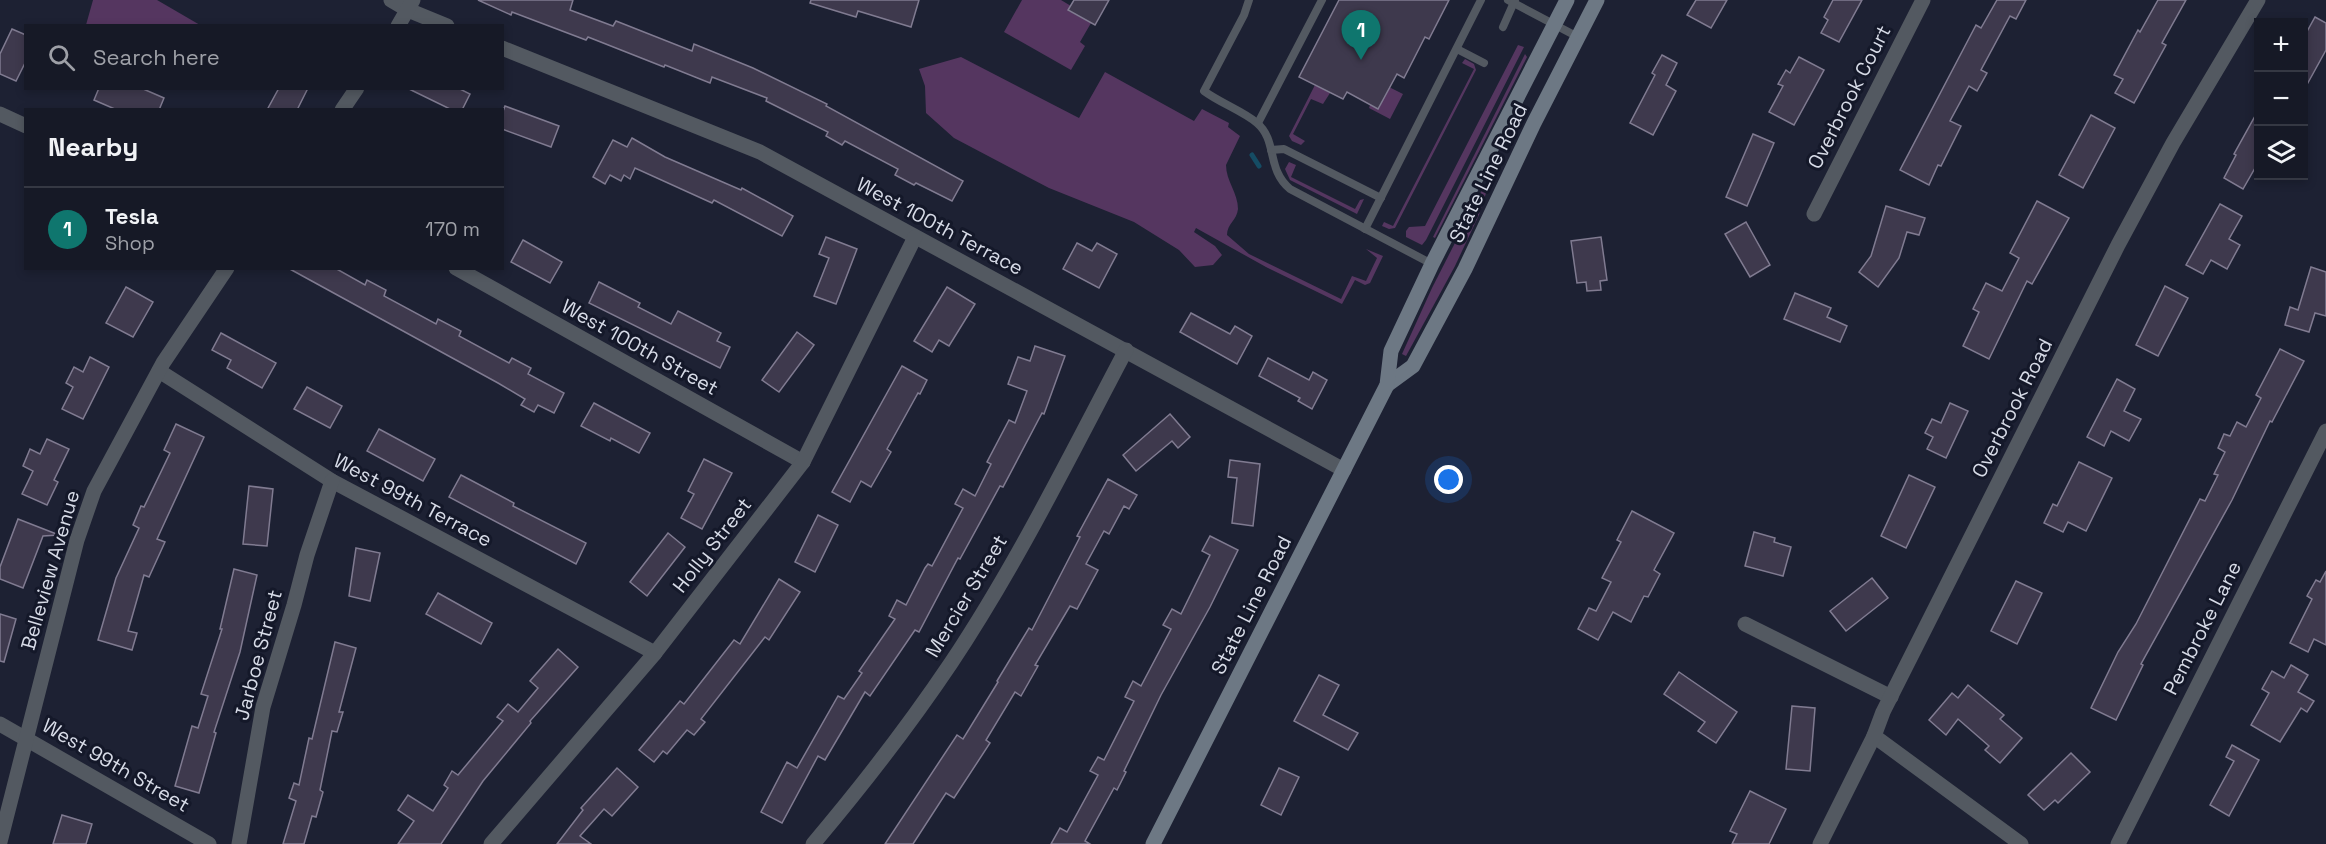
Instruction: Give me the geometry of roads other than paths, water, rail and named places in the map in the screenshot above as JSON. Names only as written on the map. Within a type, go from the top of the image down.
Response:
[{"type":"main road","name":"State Line Road","points":[[1153,844],[1387,385],[1391,351],[1432,264],[1567,0]]},
{"type":"main road","name":"State Line Road","points":[[1387,385],[1413,366],[1465,269],[1534,123],[1597,0]]},
{"type":"street","points":[[391,0],[410,5],[443,24]]},
{"type":"street","name":"Overbrook Court","points":[[1814,214],[1923,0]]},
{"type":"street","name":"Overbrook Road","points":[[1820,844],[1891,697],[2118,245],[2173,143],[2258,0]]},
{"type":"street","points":[[399,24],[410,5]]},
{"type":"street","name":"West 100th Terrace","points":[[504,49],[760,152],[1344,470]]},
{"type":"street","points":[[343,108],[356,90]]},
{"type":"street","points":[[0,114],[24,125]]},
{"type":"street","name":"Holly Street","points":[[491,844],[655,653],[803,462],[915,237]]},
{"type":"street","name":"Belleview Avenue","points":[[0,842],[77,540],[93,491],[159,371],[225,270]]},
{"type":"street","name":"West 100th Street","points":[[460,270],[803,462]]},
{"type":"street","name":"Mercier Street","points":[[813,844],[879,764],[952,662],[1023,544],[1126,350]]},
{"type":"street","name":"West 99th Terrace","points":[[159,371],[332,481],[655,653]]},
{"type":"street","name":"Pembroke Lane","points":[[2118,844],[2326,431]]},
{"type":"street","name":"Jarboe Street","points":[[239,844],[263,708],[307,555],[332,481]]},
{"type":"street","points":[[1745,624],[1891,697]]},
{"type":"street","name":"West 99th Street","points":[[0,724],[209,844]]},
{"type":"street","points":[[1874,736],[2021,844]]},
{"type":"lane","points":[[1250,0],[1204,91],[1257,123],[1268,139],[1276,174],[1282,183],[1432,264]]},
{"type":"lane","points":[[1257,123],[1322,0]]},
{"type":"lane","points":[[1365,229],[1481,0]]},
{"type":"lane","points":[[1503,27],[1512,1],[1578,37]]},
{"type":"lane","points":[[1457,49],[1485,63]]},
{"type":"lane","points":[[1270,150],[1284,149],[1381,198]]},
{"type":"waterway","points":[[1252,155],[1259,166]]},
{"type":"place","name":"Tesla","points":[[1361,60]]}]
